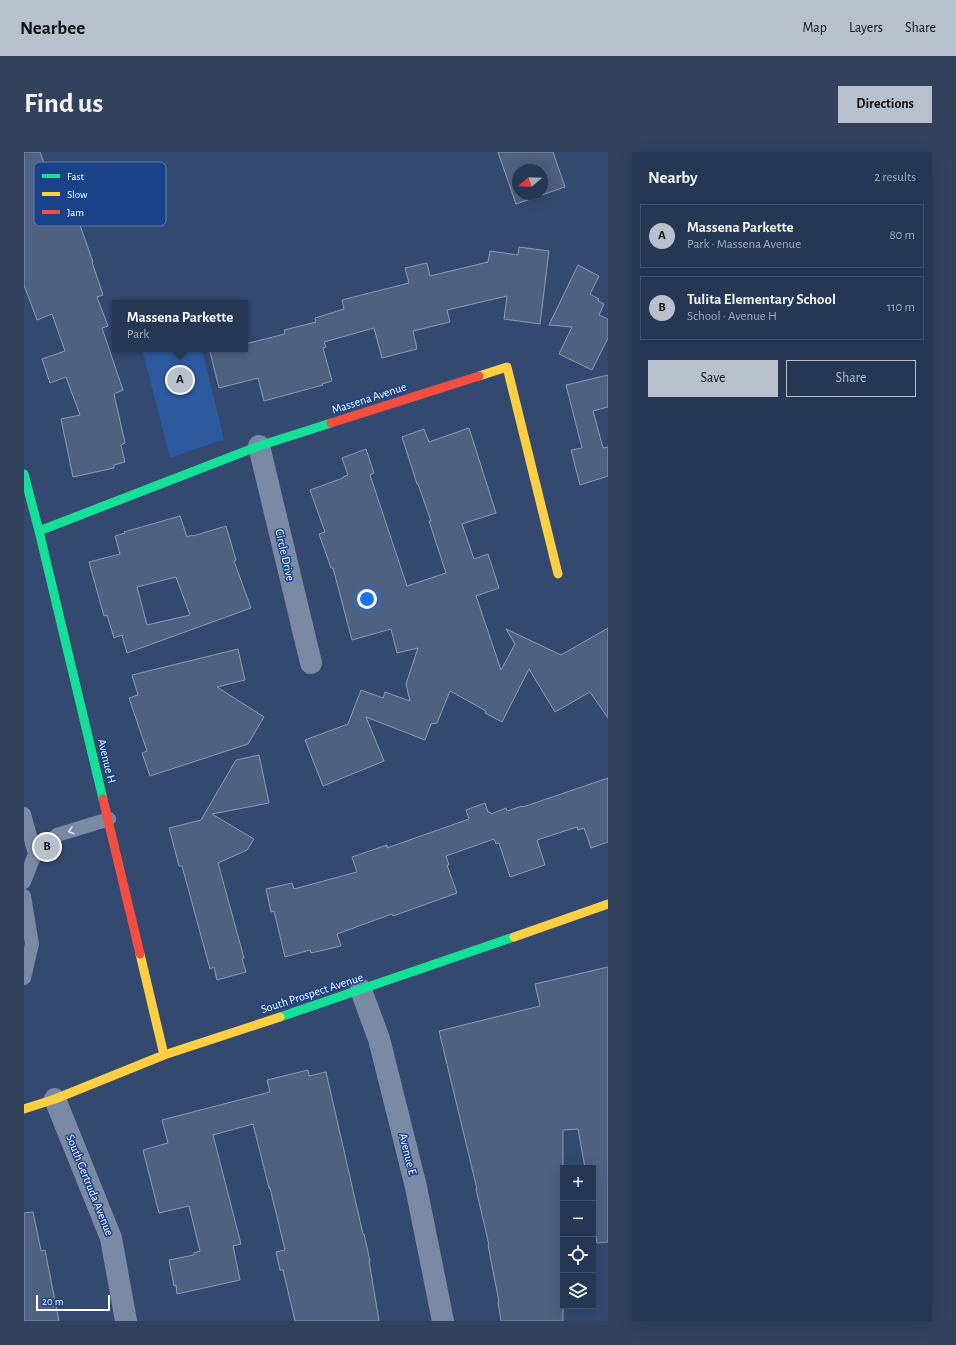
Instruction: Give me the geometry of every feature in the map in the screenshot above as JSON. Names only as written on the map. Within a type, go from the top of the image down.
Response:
[{"type":"street","name":"Massena Avenue","points":[[39,532],[260,446],[507,367],[558,574]]},
{"type":"street","name":"Circle Drive","points":[[260,446],[311,663]]},
{"type":"street","name":"Avenue H","points":[[24,474],[164,1055]]},
{"type":"street","name":"South Prospect Avenue","points":[[24,1110],[164,1055],[361,990],[608,904]]},
{"type":"street","name":"Avenue E","points":[[361,990],[379,1039],[414,1180],[443,1321]]},
{"type":"street","name":"South Gertruda Avenue","points":[[55,1099],[111,1238],[126,1321]]},
{"type":"lane","points":[[24,814],[35,854]]},
{"type":"lane","points":[[24,882],[35,854],[57,835],[108,819]]},
{"type":"lane","points":[[24,896],[32,944],[24,978]]},
{"type":"shaded area","points":[[143,352],[203,352],[224,439],[170,458]]},
{"type":"building","points":[[24,152],[40,152],[44,162],[34,162],[34,226],[80,226],[103,295],[97,297],[108,326],[102,328],[123,390],[114,394],[125,443],[121,445],[125,462],[114,465],[114,468],[73,477],[61,419],[80,415],[66,377],[50,383],[42,359],[65,351],[52,314],[37,320],[24,285]]},
{"type":"building","points":[[498,152],[553,152],[565,187],[548,193],[548,164],[512,164],[512,192]]},
{"type":"building","points":[[515,200],[528,200],[516,204]]},
{"type":"building","points":[[519,247],[549,251],[540,324],[504,319],[507,296],[447,310],[450,322],[413,331],[417,349],[382,358],[374,328],[324,342],[326,347],[323,348],[332,381],[322,384],[323,385],[264,401],[258,378],[219,388],[210,352],[248,352],[248,343],[285,334],[284,330],[316,322],[315,318],[344,309],[342,300],[409,283],[405,268],[427,263],[430,276],[488,262],[490,251],[518,255]]},
{"type":"building","points":[[578,265],[599,276],[590,294],[604,304],[599,315],[608,319],[608,338],[592,370],[559,354],[572,327],[549,325]]},
{"type":"building","points":[[608,375],[608,407],[593,411],[603,448],[608,447],[608,476],[580,485],[571,450],[582,448],[566,385]]},
{"type":"building","points":[[469,428],[496,513],[462,524],[474,559],[488,554],[499,588],[476,596],[501,670],[515,644],[506,629],[561,655],[608,628],[608,718],[590,692],[555,712],[529,669],[502,722],[485,713],[486,711],[450,691],[437,723],[431,724],[425,740],[366,717],[384,761],[323,786],[305,740],[348,724],[361,690],[383,698],[385,692],[410,701],[406,684],[418,648],[397,653],[391,629],[352,640],[333,568],[331,568],[319,534],[325,532],[310,490],[348,475],[342,458],[366,449],[374,473],[370,475],[407,586],[446,573],[429,521],[431,521],[402,437],[424,429],[429,442]]},
{"type":"building","points":[[180,516],[187,537],[226,526],[236,560],[234,561],[251,608],[127,653],[122,635],[114,638],[107,615],[104,616],[89,562],[120,554],[115,536],[125,533],[124,532]],"holes":[[[176,577],[190,615],[147,625],[137,587]]]},
{"type":"building","points":[[238,649],[245,680],[217,687],[264,717],[248,744],[150,776],[142,753],[147,751],[129,698],[138,695],[132,675]]},
{"type":"building","points":[[259,755],[269,803],[212,814],[254,839],[247,850],[218,863],[244,958],[242,959],[246,972],[217,980],[214,967],[210,969],[182,866],[179,866],[169,828],[201,820],[236,760]]},
{"type":"building","points":[[608,778],[608,842],[591,848],[584,828],[578,830],[577,827],[537,840],[545,865],[510,877],[499,843],[496,844],[494,839],[446,856],[449,865],[447,865],[457,893],[337,934],[341,946],[311,953],[310,950],[285,957],[274,911],[271,912],[266,889],[292,883],[294,889],[357,872],[352,857],[387,845],[387,848],[469,819],[466,810],[485,803],[488,812],[491,814],[506,808],[507,811]]},
{"type":"building","points":[[608,967],[608,1242],[597,1243],[596,1165],[584,1165],[578,1129],[563,1130],[563,1165],[560,1165],[560,1309],[563,1309],[563,1321],[501,1321],[489,1245],[439,1031],[540,1006],[535,984]]},
{"type":"building","points":[[308,1070],[309,1076],[326,1072],[370,1261],[379,1321],[295,1321],[283,1270],[280,1270],[276,1252],[285,1250],[253,1124],[213,1135],[241,1244],[233,1246],[240,1280],[177,1294],[176,1285],[174,1286],[169,1260],[194,1255],[194,1253],[200,1251],[189,1206],[159,1213],[143,1150],[168,1143],[162,1120],[270,1092],[267,1080]]},
{"type":"building","points":[[33,1212],[41,1251],[45,1250],[59,1321],[24,1321],[24,1213]]},
{"type":"traffic: fast","points":[[39,531],[259,446],[331,423]]},
{"type":"traffic: fast","points":[[24,474],[103,799]]},
{"type":"traffic: fast","points":[[280,1017],[514,937]]},
{"type":"traffic: slow","points":[[479,376],[507,367],[558,574]]},
{"type":"traffic: slow","points":[[514,937],[608,904]]},
{"type":"traffic: slow","points":[[140,954],[164,1055]]},
{"type":"traffic: slow","points":[[24,1109],[55,1099],[164,1055],[280,1017]]},
{"type":"traffic: jam","points":[[331,423],[479,376]]},
{"type":"traffic: jam","points":[[103,799],[140,954]]},
{"type":"place","name":"Massena Parkette","points":[[180,380]]},
{"type":"place","name":"Tulita Elementary School","points":[[47,847]]}]
